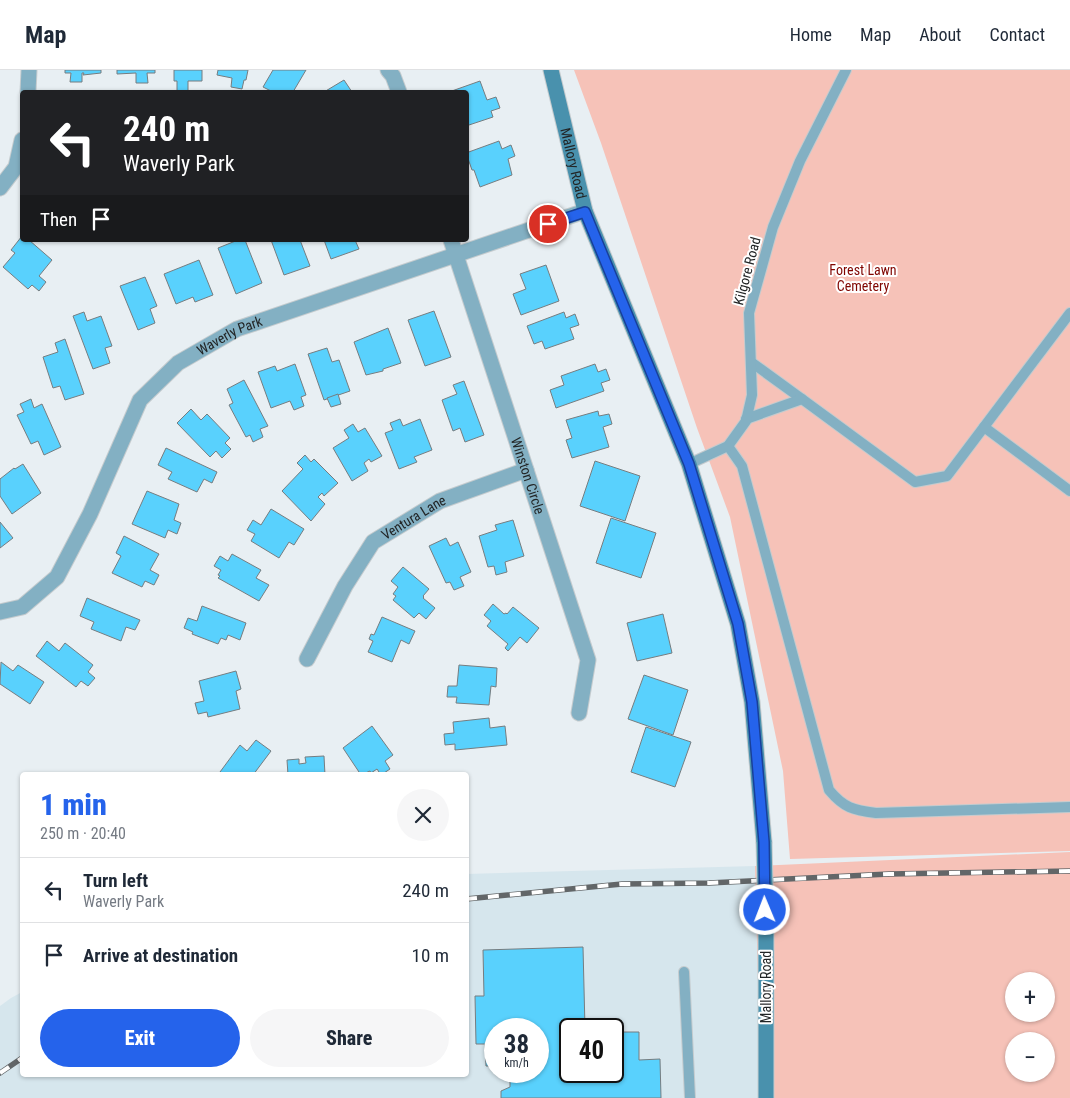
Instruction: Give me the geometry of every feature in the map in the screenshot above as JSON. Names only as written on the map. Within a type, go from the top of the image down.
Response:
[{"type":"street","points":[[28,90],[29,70]]},
{"type":"street","points":[[388,70],[393,76],[398,90]]},
{"type":"street","name":"Mallory Road","points":[[551,70],[585,212],[689,464],[738,624],[752,702],[764,842],[766,1098]]},
{"type":"street","points":[[0,188],[16,167],[20,149]]},
{"type":"street","name":"Waverly Park","points":[[0,612],[22,607],[57,577],[90,514],[140,400],[178,363],[236,329],[585,212]]},
{"type":"street","name":"Winston Circle","points":[[452,242],[588,660],[580,713]]},
{"type":"street","name":"Ventura Lane","points":[[307,659],[345,586],[373,542],[440,501],[526,470]]},
{"type":"lane","name":"Kilgore Road","points":[[728,446],[746,419],[752,395],[749,313],[773,227],[800,161],[846,70]]},
{"type":"lane","points":[[751,362],[915,482],[947,476],[1070,313]]},
{"type":"lane","points":[[746,419],[802,399]]},
{"type":"lane","points":[[984,427],[1070,491]]},
{"type":"lane","points":[[689,464],[728,446],[742,466],[829,790],[839,802],[853,810],[876,813],[1070,807]]},
{"type":"lane","points":[[684,972],[690,1098]]},
{"type":"shaded area","points":[[755,866],[761,1098],[0,1098],[0,1006],[20,993],[20,1077],[469,1077],[469,874]]},
{"type":"green space","name":"Forest Lawn Cemetery","points":[[574,70],[1070,70],[1070,851],[790,859],[783,771],[730,517],[697,428],[601,143]]},
{"type":"green space","points":[[1070,852],[1070,1098],[761,1098],[755,866]]},
{"type":"building","points":[[65,70],[101,70],[101,73],[83,75],[84,73],[82,73],[82,82],[70,82],[71,73],[65,73]]},
{"type":"building","points":[[117,70],[155,70],[155,73],[147,73],[148,83],[136,83],[136,73],[117,74]]},
{"type":"building","points":[[174,70],[202,70],[202,81],[188,81],[188,90],[177,90],[177,81],[174,81]]},
{"type":"building","points":[[218,70],[248,70],[242,89],[231,87],[232,78],[217,75]]},
{"type":"building","points":[[273,70],[306,70],[294,90],[269,90],[263,87]]},
{"type":"building","points":[[344,80],[351,90],[327,90]]},
{"type":"building","points":[[480,81],[487,100],[496,97],[500,108],[491,111],[493,117],[469,125],[469,90],[455,90]]},
{"type":"building","points":[[499,141],[502,149],[511,145],[515,156],[508,159],[512,175],[480,187],[469,162],[469,152]]},
{"type":"building","points":[[20,239],[20,242],[31,242],[52,260],[39,276],[46,282],[39,291],[32,285],[28,289],[3,267],[15,253],[11,250]]},
{"type":"building","points":[[233,242],[246,242],[262,283],[236,294],[218,248]]},
{"type":"building","points":[[272,242],[301,242],[310,266],[284,275]]},
{"type":"building","points":[[325,242],[356,242],[359,249],[331,259]]},
{"type":"building","points":[[199,260],[213,295],[195,302],[193,297],[176,304],[164,274]]},
{"type":"building","points":[[546,265],[559,301],[521,315],[513,294],[526,289],[520,274]]},
{"type":"building","points":[[145,277],[157,306],[150,309],[155,323],[138,330],[120,286]]},
{"type":"building","points":[[434,311],[451,357],[425,366],[408,320]]},
{"type":"building","points":[[84,312],[87,321],[101,316],[112,346],[105,348],[110,363],[93,369],[73,316]]},
{"type":"building","points":[[564,312],[566,318],[575,314],[579,325],[570,328],[574,339],[545,349],[542,341],[534,344],[527,326]]},
{"type":"building","points":[[388,328],[401,363],[383,369],[383,371],[366,375],[354,342]]},
{"type":"building","points":[[65,339],[84,394],[65,400],[60,386],[53,388],[43,357],[58,352],[55,343]]},
{"type":"building","points":[[327,348],[332,362],[339,360],[350,391],[324,400],[308,354]]},
{"type":"building","points":[[295,364],[306,395],[301,397],[304,406],[294,410],[290,401],[271,408],[258,372],[275,366],[277,371]]},
{"type":"building","points":[[595,364],[598,372],[606,369],[610,380],[601,383],[604,391],[556,408],[550,390],[564,385],[561,376]]},
{"type":"building","points":[[244,380],[268,426],[260,429],[263,437],[253,442],[250,435],[246,437],[229,405],[233,403],[227,389]]},
{"type":"building","points":[[464,381],[484,435],[465,442],[460,428],[453,431],[442,400],[457,394],[453,385]]},
{"type":"building","points":[[338,394],[341,404],[331,407],[327,398]]},
{"type":"building","points":[[31,399],[34,408],[42,404],[61,447],[44,455],[38,441],[31,444],[17,415],[24,412],[20,404]]},
{"type":"building","points":[[191,409],[201,420],[207,414],[230,438],[225,443],[231,449],[222,458],[216,451],[210,457],[177,423]]},
{"type":"building","points":[[598,411],[599,416],[609,414],[612,424],[603,427],[609,447],[572,458],[566,440],[572,438],[566,420]]},
{"type":"building","points":[[400,419],[403,426],[420,419],[432,450],[414,457],[417,462],[399,469],[385,433],[393,430],[390,423]]},
{"type":"building","points":[[353,424],[358,432],[365,428],[382,456],[371,462],[369,459],[364,463],[368,471],[352,481],[333,448],[349,438],[344,430]]},
{"type":"building","points":[[166,448],[217,472],[212,483],[204,479],[197,492],[168,479],[172,472],[158,465]]},
{"type":"building","points":[[305,455],[311,462],[314,459],[338,483],[324,496],[322,493],[318,497],[325,504],[311,521],[282,491],[303,469],[297,463]]},
{"type":"building","points":[[595,461],[640,476],[625,521],[580,506]]},
{"type":"building","points":[[23,464],[41,493],[12,514],[0,496],[0,479],[14,468]]},
{"type":"building","points":[[147,491],[179,504],[174,520],[181,523],[177,534],[168,530],[165,538],[132,524]]},
{"type":"building","points":[[271,509],[304,529],[294,545],[289,542],[279,558],[251,541],[255,534],[247,530],[253,520],[261,525]]},
{"type":"building","points":[[611,518],[656,533],[641,578],[596,563]]},
{"type":"building","points":[[513,520],[524,556],[505,562],[507,572],[496,575],[494,566],[488,567],[479,536],[497,530],[495,525]]},
{"type":"building","points":[[0,522],[13,538],[0,548]]},
{"type":"building","points":[[124,536],[159,554],[150,570],[159,575],[154,585],[145,581],[142,587],[112,573],[121,556],[116,553]]},
{"type":"building","points":[[446,538],[450,546],[458,542],[471,572],[460,577],[464,586],[454,590],[450,582],[446,583],[429,546]]},
{"type":"building","points":[[232,554],[261,570],[256,578],[269,585],[259,601],[218,578],[221,570],[214,566],[220,556],[228,561]]},
{"type":"building","points":[[403,567],[429,589],[423,598],[435,608],[426,619],[419,613],[414,618],[393,600],[396,596],[393,594],[398,587],[391,581]]},
{"type":"building","points":[[87,598],[140,620],[135,630],[126,627],[121,641],[91,629],[94,622],[80,616]]},
{"type":"building","points":[[493,604],[504,614],[507,614],[513,607],[539,628],[527,643],[520,637],[508,651],[505,648],[508,644],[487,626],[491,621],[484,615]]},
{"type":"building","points":[[202,606],[246,623],[240,640],[228,635],[226,640],[221,638],[218,644],[192,634],[193,632],[184,628],[188,618],[197,621]]},
{"type":"building","points":[[663,614],[672,653],[637,661],[627,623]]},
{"type":"building","points":[[382,617],[415,631],[409,644],[401,640],[392,662],[368,652],[373,641],[369,639],[371,634],[374,635]]},
{"type":"building","points":[[47,641],[59,651],[65,643],[93,665],[88,672],[95,678],[88,686],[81,681],[76,687],[36,656]]},
{"type":"building","points":[[1,662],[13,671],[18,665],[44,682],[30,704],[0,684]]},
{"type":"building","points":[[459,665],[497,668],[496,687],[491,686],[489,705],[456,703],[457,697],[447,697],[448,686],[457,686]]},
{"type":"building","points":[[236,671],[241,689],[236,691],[240,709],[208,717],[207,712],[198,714],[195,703],[204,701],[199,681]]},
{"type":"building","points":[[644,675],[688,690],[673,735],[628,719]]},
{"type":"building","points":[[489,718],[490,728],[505,726],[507,745],[455,750],[455,744],[445,745],[444,734],[454,733],[453,722]]},
{"type":"building","points":[[372,726],[393,755],[385,761],[390,769],[386,772],[379,772],[377,769],[372,772],[359,772],[343,748]]},
{"type":"building","points":[[646,727],[691,742],[675,787],[631,772]]},
{"type":"building","points":[[256,740],[271,751],[255,772],[220,772],[240,745],[247,751]]},
{"type":"building","points":[[324,756],[325,772],[288,772],[287,760],[299,759],[299,764],[306,763],[305,757]]},
{"type":"building","points":[[583,947],[585,1018],[559,1018],[559,1083],[624,1083],[624,1032],[639,1032],[639,1060],[660,1059],[661,1098],[501,1098],[501,1091],[510,1087],[510,1083],[549,1083],[549,1018],[484,1018],[484,1044],[476,1044],[475,996],[484,996],[483,950]]},
{"type":"railway","points":[[469,899],[622,884],[709,883],[889,874],[1070,871]]},
{"type":"railway","points":[[0,1073],[20,1059]]},
{"type":"route","points":[[548,224],[585,212],[689,464],[738,624],[752,702],[764,842],[765,910]]}]
